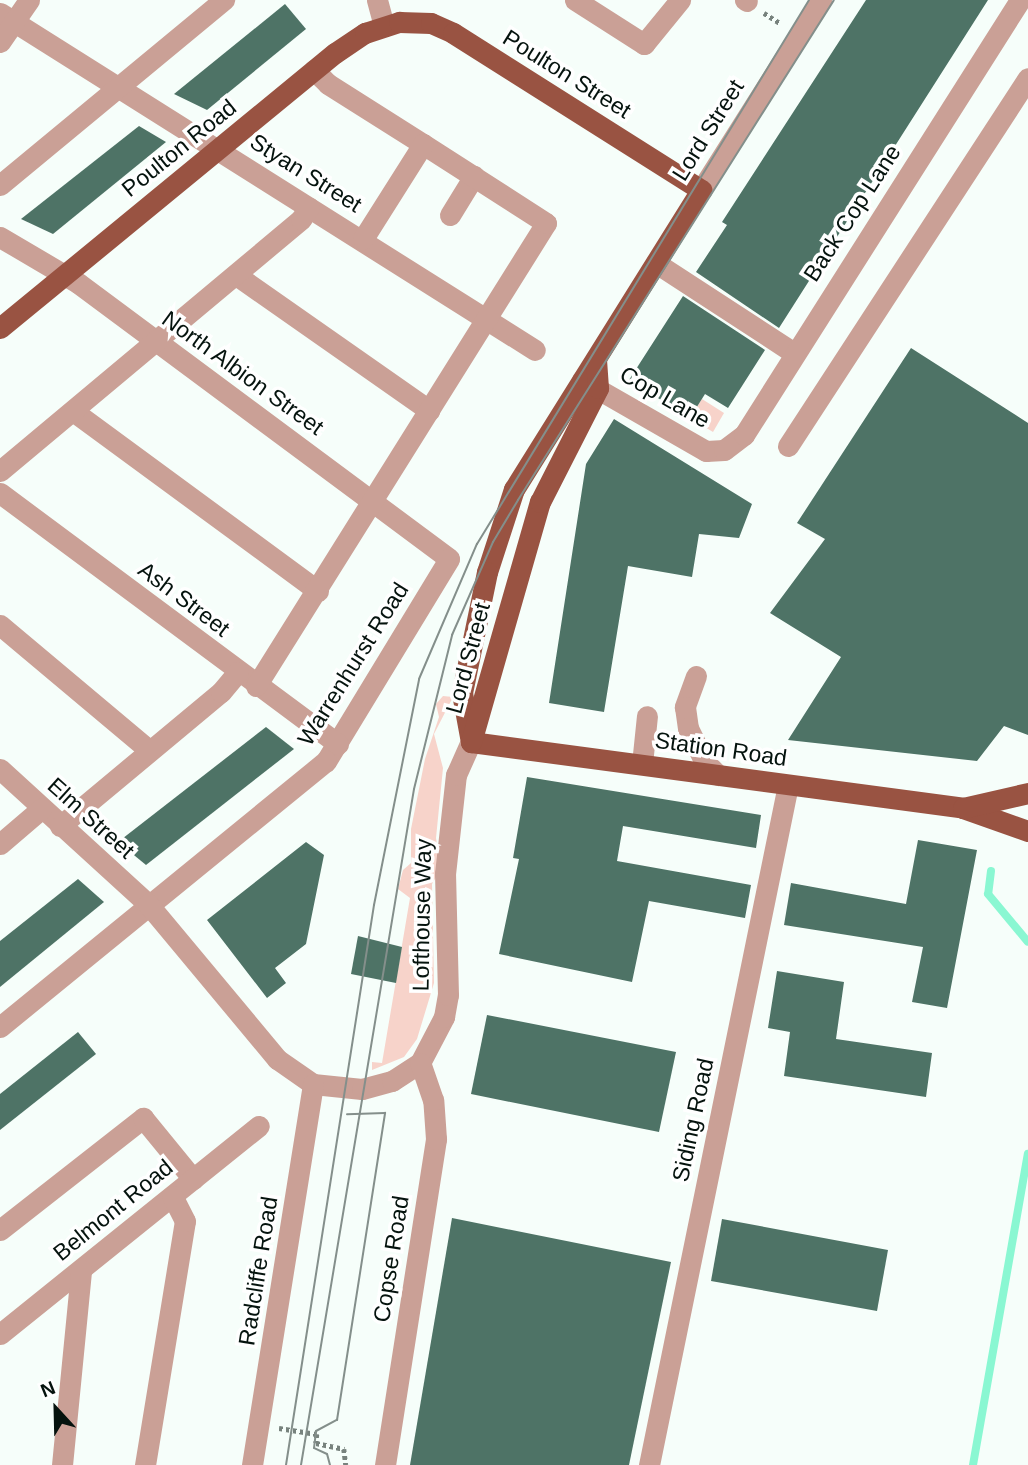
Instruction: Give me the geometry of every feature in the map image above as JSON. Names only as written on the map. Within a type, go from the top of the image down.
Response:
[{"type":"main road","name":"Poulton Street","points":[[391,24],[431,23],[453,33],[701,190]]},
{"type":"main road","name":"Poulton Road","points":[[0,328],[350,42],[391,24]]},
{"type":"main road","name":"Lord Street","points":[[471,742],[540,502],[590,384],[596,359],[701,190]]},
{"type":"main road","name":"Lord Street","points":[[471,742],[462,693],[494,546],[514,489],[590,384]]},
{"type":"main road","name":"Station Road","points":[[471,742],[963,808],[1028,831]]},
{"type":"main road","name":"Station Road","points":[[963,808],[1028,793]]},
{"type":"street","points":[[0,42],[7,18],[29,0]]},
{"type":"street","points":[[377,0],[391,24]]},
{"type":"street","points":[[575,0],[644,44],[680,0]]},
{"type":"street","name":"Lord Street","points":[[701,190],[821,0]]},
{"type":"street","name":"Back Cop Lane","points":[[724,450],[744,435],[1020,0]]},
{"type":"street","points":[[0,185],[118,88],[214,3]]},
{"type":"street","name":"Styan Street","points":[[7,18],[363,239],[535,350]]},
{"type":"street","points":[[256,686],[318,591],[546,223],[328,84],[314,70]]},
{"type":"street","points":[[788,446],[1028,78]]},
{"type":"street","points":[[363,239],[423,144]]},
{"type":"street","points":[[450,215],[474,176]]},
{"type":"street","points":[[0,471],[236,275],[301,219],[309,207]]},
{"type":"street","name":"North Albion Street","points":[[0,237],[63,277],[78,283],[449,559]]},
{"type":"street","points":[[656,263],[794,353]]},
{"type":"street","points":[[236,275],[429,410]]},
{"type":"street","name":"Cop Lane","points":[[590,384],[706,451],[724,450]]},
{"type":"street","points":[[73,411],[318,591]]},
{"type":"street","name":"Ash Street","points":[[0,493],[256,686],[338,744]]},
{"type":"street","name":"Warrenhurst Road","points":[[0,1027],[272,803],[290,792],[338,744],[449,559]]},
{"type":"street","points":[[0,625],[149,750]]},
{"type":"street","points":[[60,826],[221,692],[238,672]]},
{"type":"street","points":[[696,676],[687,696],[688,727],[704,761],[718,775]]},
{"type":"street","points":[[642,764],[647,716]]},
{"type":"street","name":"Lofthouse Way","points":[[420,1063],[444,1017],[448,995],[445,874],[456,775],[471,742]]},
{"type":"street","name":"Elm Street","points":[[0,769],[148,904]]},
{"type":"street","name":"Siding Road","points":[[649,1465],[788,785]]},
{"type":"street","points":[[0,844],[41,808]]},
{"type":"street","points":[[148,904],[265,1048],[313,1084],[369,1087],[392,1081],[420,1063]]},
{"type":"street","name":"Copse Road","points":[[384,1465],[436,1139],[433,1100],[420,1063]]},
{"type":"street","name":"Radcliffe Road","points":[[252,1465],[313,1084]]},
{"type":"street","points":[[0,1230],[143,1118],[193,1179]]},
{"type":"street","name":"Belmont Road","points":[[0,1334],[259,1126]]},
{"type":"street","points":[[145,1465],[185,1221],[172,1196]]},
{"type":"street","points":[[62,1465],[81,1270]]},
{"type":"path","points":[[746,1],[799,35]]},
{"type":"path","points":[[259,1423],[317,1434],[316,1443],[347,1452],[346,1465]]},
{"type":"shaded area","points":[[702,399],[724,413],[713,432],[690,418]]},
{"type":"shaded area","points":[[443,696],[453,697],[434,734],[443,768],[436,838],[441,869],[432,884],[434,983],[417,1039],[404,1057],[372,1070],[372,1062],[382,1063],[410,898],[398,889],[403,870],[411,863],[411,829],[425,759],[439,717],[436,704]]},
{"type":"building","points":[[866,0],[988,0],[779,328],[696,272],[727,225],[722,222]]},
{"type":"building","points":[[285,4],[306,29],[207,110],[174,94]]},
{"type":"building","points":[[139,126],[166,142],[53,234],[21,219]]},
{"type":"building","points":[[683,296],[765,350],[728,408],[705,394],[690,418],[629,380]]},
{"type":"building","points":[[911,348],[1028,423],[1028,735],[1004,726],[977,761],[788,740],[841,657],[770,613],[825,539],[797,523]]},
{"type":"building","points":[[614,419],[752,504],[739,538],[699,534],[692,577],[628,566],[604,712],[549,703],[586,464]]},
{"type":"building","points":[[266,727],[294,749],[146,865],[118,842]]},
{"type":"building","points":[[527,777],[761,815],[756,848],[623,826],[617,861],[751,885],[745,918],[649,901],[632,982],[499,954],[519,859],[513,858]]},
{"type":"building","points":[[918,840],[977,850],[947,1008],[912,1002],[923,947],[784,925],[791,883],[906,904]]},
{"type":"building","points":[[306,842],[324,855],[306,944],[275,968],[286,983],[267,998],[207,920]]},
{"type":"building","points":[[78,879],[104,902],[0,987],[0,941]]},
{"type":"building","points":[[358,936],[402,947],[396,983],[351,974]]},
{"type":"building","points":[[777,971],[844,982],[836,1039],[932,1053],[926,1097],[784,1076],[790,1032],[768,1028]]},
{"type":"building","points":[[487,1015],[676,1052],[659,1132],[471,1094]]},
{"type":"building","points":[[78,1032],[96,1054],[0,1130],[0,1094]]},
{"type":"building","points":[[452,1218],[671,1262],[629,1465],[410,1465]]},
{"type":"building","points":[[722,1219],[888,1250],[877,1311],[711,1281]]},
{"type":"waterway","points":[[991,871],[988,894],[1028,942]]},
{"type":"waterway","points":[[973,1465],[1028,1154]]},
{"type":"tram line","points":[[286,1465],[374,905],[419,679],[477,544],[809,0]]},
{"type":"tram line","points":[[301,1465],[414,789],[452,635],[493,542],[518,500],[834,0]]},
{"type":"tram line","points":[[330,1465],[327,1454],[314,1448],[316,1431],[337,1420],[385,1113],[347,1114]]}]
